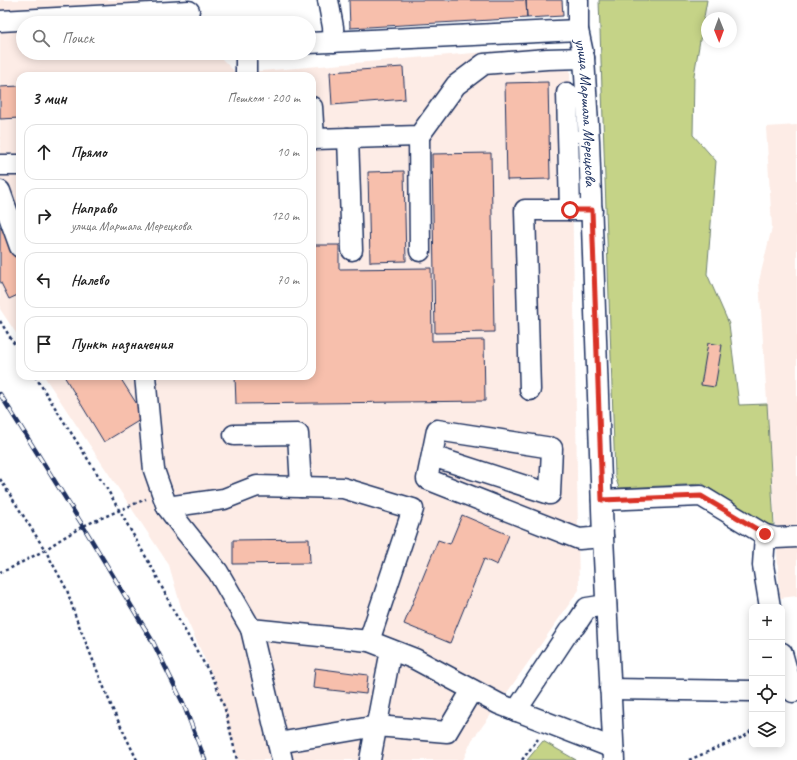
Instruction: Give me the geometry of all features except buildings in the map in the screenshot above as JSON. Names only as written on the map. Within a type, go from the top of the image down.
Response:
[{"type":"street","points":[[328,0],[334,42]]},
{"type":"street","name":"улица Маршала Мерецкова","points":[[578,0],[578,30],[584,58],[589,141],[603,537],[613,754]]},
{"type":"street","points":[[96,16],[192,11]]},
{"type":"street","points":[[0,21],[16,20]]},
{"type":"street","points":[[316,43],[578,30]]},
{"type":"street","points":[[420,251],[419,136],[456,85],[484,64],[547,59],[584,58]]},
{"type":"street","points":[[246,60],[246,72]]},
{"type":"street","points":[[567,93],[570,210]]},
{"type":"street","points":[[316,139],[419,136]]},
{"type":"street","points":[[348,138],[352,250]]},
{"type":"street","points":[[0,165],[16,165]]},
{"type":"street","points":[[0,191],[16,236]]},
{"type":"street","points":[[530,390],[525,210],[592,210]]},
{"type":"street","points":[[145,380],[154,470],[167,507],[218,572],[251,629],[280,751],[377,726],[447,732],[472,690]]},
{"type":"street","points":[[432,456],[550,494],[552,448],[437,430],[427,479],[579,539],[603,537]]},
{"type":"street","points":[[234,435],[298,434],[301,487]]},
{"type":"street","points":[[167,507],[224,500],[257,486],[343,488],[413,509],[369,641]]},
{"type":"street","points":[[602,500],[701,496],[765,534],[776,538],[797,537]]},
{"type":"street","points":[[765,534],[763,565],[770,604]]},
{"type":"street","points":[[516,711],[569,631],[575,626],[587,608],[606,605]]},
{"type":"street","points":[[251,629],[369,641],[415,659],[499,704],[549,724],[613,754]]},
{"type":"street","points":[[370,760],[391,650]]},
{"type":"street","points":[[785,665],[791,692]]},
{"type":"street","points":[[610,689],[749,691]]},
{"type":"path","points":[[0,321],[16,347]]},
{"type":"path","points":[[38,380],[120,510],[155,573],[173,610],[215,682],[225,709],[237,760]]},
{"type":"path","points":[[0,480],[45,550],[67,590],[76,618],[107,696],[137,760]]},
{"type":"path","points":[[0,572],[9,569],[45,550],[83,526],[138,503]]},
{"type":"path","points":[[522,760],[549,724]]},
{"type":"path","points":[[689,760],[745,736],[749,733]]},
{"type":"shaded area","points":[[0,0],[152,0],[153,16],[16,16],[16,60],[223,60],[235,72],[16,72],[16,333],[0,309]]},
{"type":"shaded area","points":[[546,47],[570,66],[579,590],[472,740],[463,760],[238,760],[216,684],[181,607],[169,565],[47,380],[316,380],[316,72],[248,72]]},
{"type":"shaded area","points":[[797,125],[797,596],[780,598],[759,281],[772,227],[766,127]]},
{"type":"green space","points":[[599,0],[707,0],[705,12],[701,12],[701,35],[694,75],[693,135],[716,161],[707,274],[729,324],[739,405],[767,404],[774,525],[764,524],[703,484],[619,488],[615,476]]},
{"type":"green space","points":[[543,741],[576,760],[527,760]]},
{"type":"railway","points":[[0,394],[83,526],[153,642],[183,703],[205,760]]},
{"type":"route","points":[[570,210],[592,210],[602,500],[701,496],[765,534]]}]
